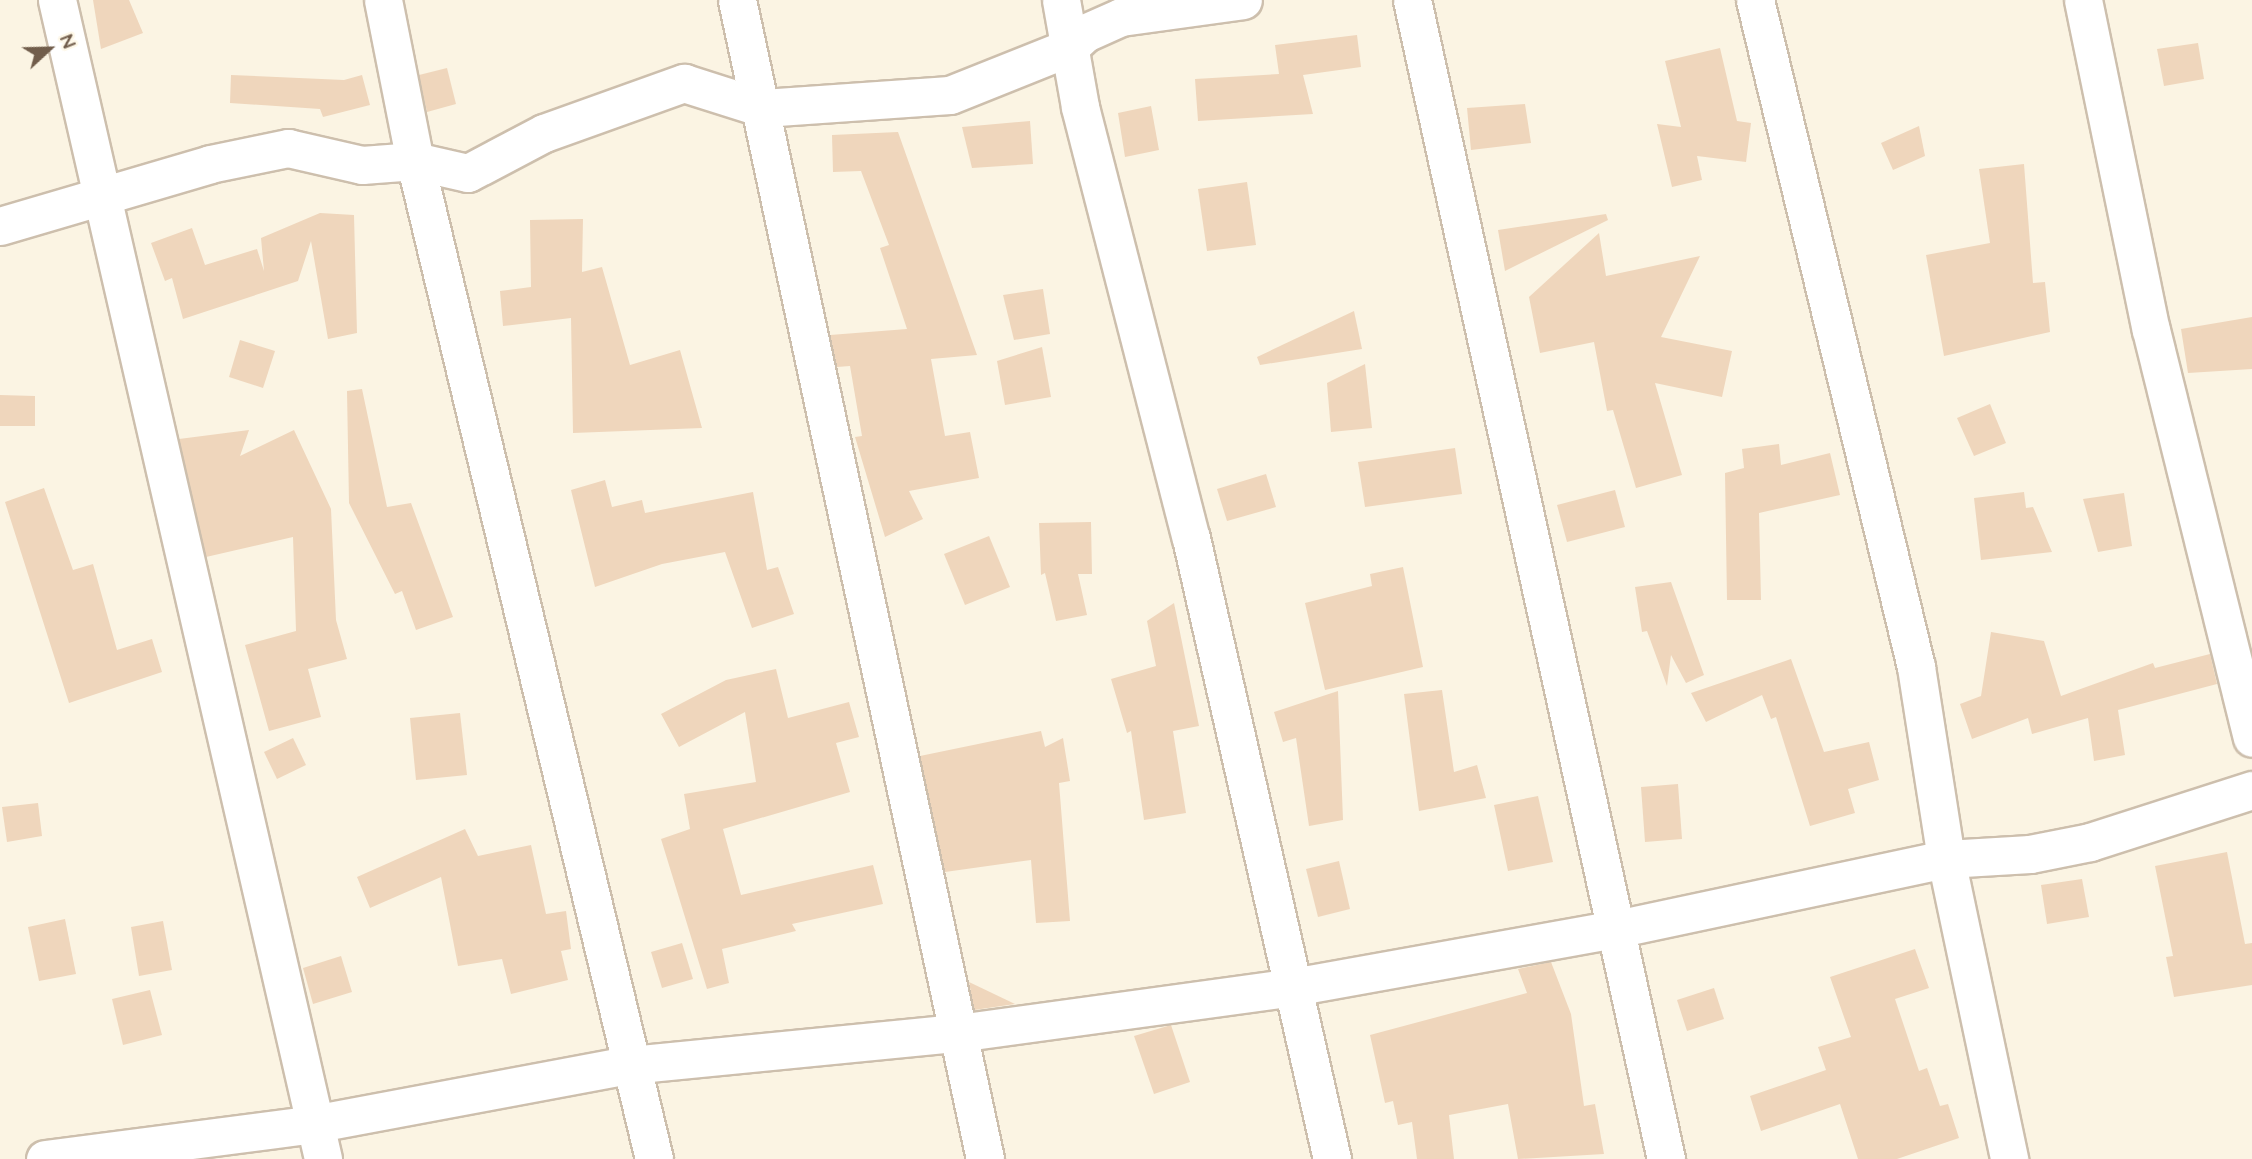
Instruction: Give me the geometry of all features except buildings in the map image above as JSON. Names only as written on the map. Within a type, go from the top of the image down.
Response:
[{"type":"street","points":[[57,0],[100,201],[323,1159]]},
{"type":"street","points":[[383,0],[415,161],[629,1065],[654,1159]]},
{"type":"street","points":[[737,0],[763,108],[769,164],[985,1159]]},
{"type":"street","points":[[1061,0],[1070,47],[1191,538],[1332,1159]]},
{"type":"street","points":[[0,226],[100,201],[210,164],[288,148],[362,165],[415,161],[468,173],[544,133],[684,83],[763,108],[950,95],[1070,47],[1085,33],[1121,18],[1243,0]]},
{"type":"street","points":[[1412,0],[1666,1159]]},
{"type":"street","points":[[1755,0],[1865,437],[1916,667],[1946,859],[2009,1159]]},
{"type":"street","points":[[2083,0],[2151,330],[2252,738]]},
{"type":"street","points":[[45,1159],[313,1124],[629,1065],[958,1032],[1293,987],[1616,929],[1946,859],[2029,854],[2090,842],[2159,824],[2252,789]]}]
